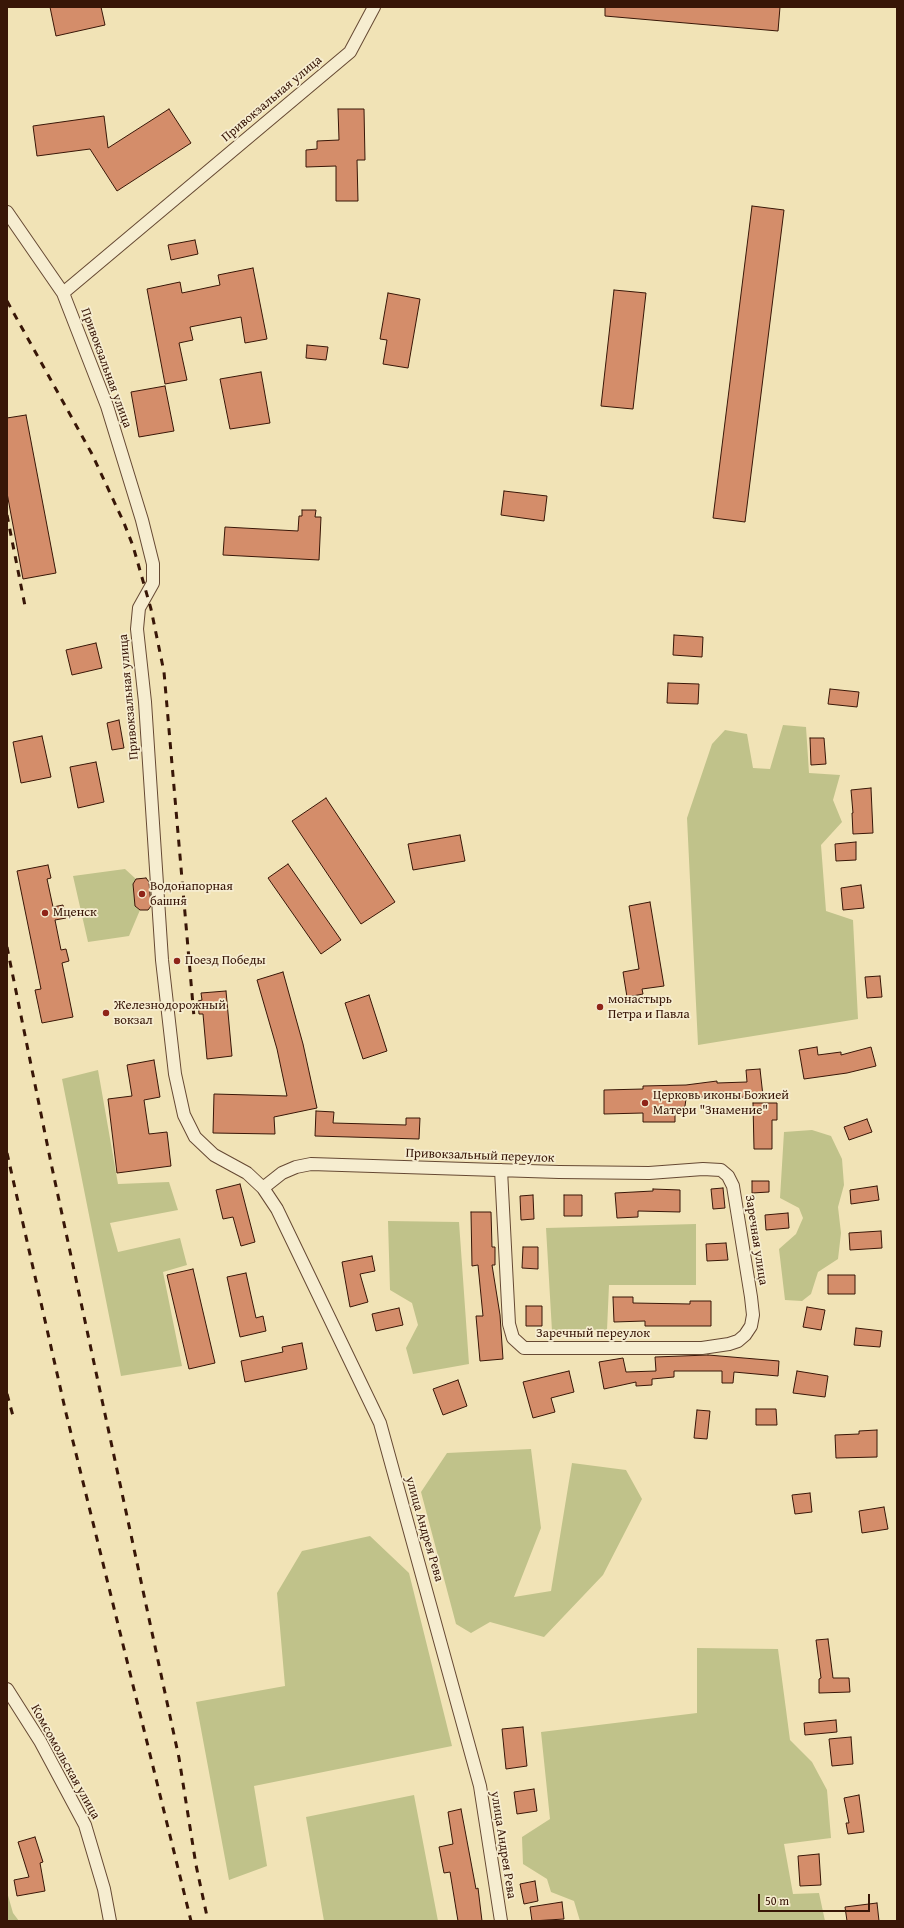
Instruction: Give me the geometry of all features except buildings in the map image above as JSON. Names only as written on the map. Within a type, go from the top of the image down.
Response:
[{"type":"street","name":"Привокзальная улица","points":[[62,293],[350,52],[374,7]]},
{"type":"street","name":"Привокзальная улица","points":[[7,212],[62,293],[106,406],[142,520],[153,564],[153,583],[139,608],[137,629],[145,702],[162,960],[175,1074],[184,1115],[195,1137],[214,1155],[247,1173]]},
{"type":"street","name":"Привокзальный переулок","points":[[263,1188],[282,1173],[296,1167],[311,1164],[649,1173],[703,1169]]},
{"type":"street","name":"Заречная улица","points":[[703,1169],[721,1170],[728,1176],[733,1186],[753,1315],[751,1326],[745,1335]]},
{"type":"street","name":"Заречный переулок","points":[[501,1170],[509,1324],[513,1338],[524,1348],[702,1348],[729,1344],[738,1341],[745,1335]]},
{"type":"street","name":"улица Андрея Рева","points":[[247,1173],[263,1188],[278,1209],[380,1423],[479,1779],[501,1921]]},
{"type":"street","name":"Комсомольская улица","points":[[7,1689],[40,1741],[85,1825],[104,1889],[110,1921]]},
{"type":"green space","points":[[783,725],[806,727],[809,773],[840,775],[833,800],[842,822],[821,845],[826,911],[853,920],[858,1019],[698,1045],[687,818],[712,744],[725,730],[747,734],[753,768],[770,769]]},
{"type":"green space","points":[[125,869],[136,879],[133,884],[135,906],[140,910],[129,936],[88,942],[73,876]]},
{"type":"green space","points":[[98,1070],[118,1184],[169,1182],[178,1210],[110,1223],[118,1252],[180,1238],[187,1265],[163,1272],[182,1366],[121,1376],[62,1079]]},
{"type":"green space","points":[[812,1130],[831,1136],[842,1159],[844,1185],[838,1207],[841,1233],[838,1259],[818,1272],[811,1294],[802,1301],[785,1300],[779,1249],[796,1234],[803,1218],[799,1208],[780,1198],[784,1132]]},
{"type":"green space","points":[[388,1221],[459,1222],[469,1364],[413,1374],[406,1348],[418,1325],[412,1303],[390,1290]]},
{"type":"green space","points":[[696,1224],[696,1285],[609,1285],[607,1330],[552,1331],[546,1228]]},
{"type":"green space","points":[[531,1449],[541,1528],[514,1597],[551,1591],[572,1463],[626,1470],[642,1499],[603,1575],[544,1637],[490,1622],[471,1633],[456,1624],[421,1492],[447,1453]]},
{"type":"green space","points":[[370,1536],[409,1573],[452,1746],[254,1786],[267,1866],[229,1880],[196,1702],[285,1686],[277,1593],[302,1551]]},
{"type":"green space","points":[[697,1648],[778,1649],[790,1740],[812,1762],[827,1790],[831,1838],[784,1844],[793,1894],[819,1893],[825,1921],[580,1921],[574,1901],[551,1892],[547,1879],[523,1864],[522,1837],[550,1819],[541,1732],[697,1713]]},
{"type":"green space","points":[[414,1795],[438,1921],[324,1921],[306,1817]]},
{"type":"green space","points":[[7,1892],[13,1913],[19,1921],[7,1921]]},
{"type":"railway","points":[[7,301],[92,454],[133,546],[151,609],[164,672],[194,1017]]},
{"type":"railway","points":[[7,515],[25,606]]},
{"type":"railway","points":[[7,947],[51,1163],[179,1758],[196,1865],[208,1921]]},
{"type":"railway","points":[[7,1153],[66,1413],[191,1921]]},
{"type":"railway","points":[[7,1394],[13,1416]]},
{"type":"place","name":"Водонапорная башня","points":[[142,894]]},
{"type":"place","name":"Мценск","points":[[45,913]]},
{"type":"place","name":"Поезд Победы","points":[[177,961]]},
{"type":"place","name":"монастырь Петра и Павла","points":[[600,1007]]},
{"type":"place","name":"Железнодорожный вокзал","points":[[106,1013]]},
{"type":"place","name":"Церковь иконы Божией Матери \"Знамение\"","points":[[645,1103]]}]
